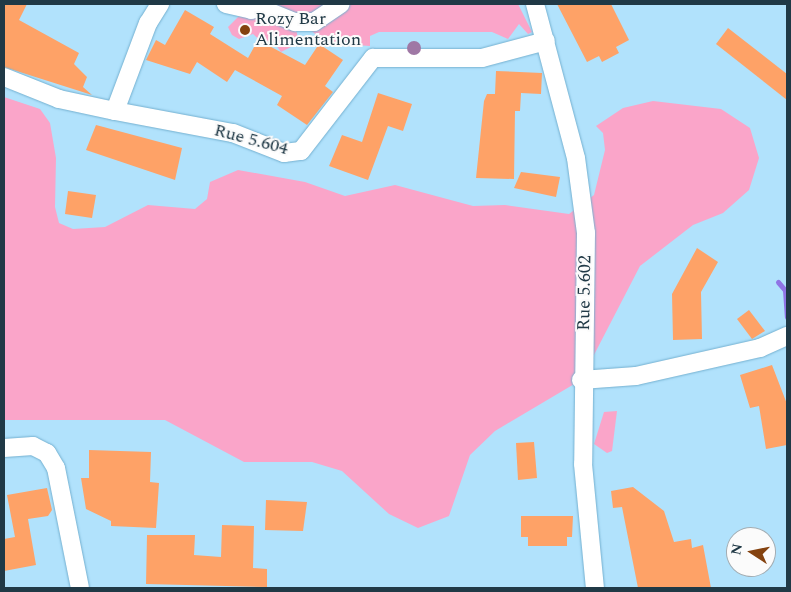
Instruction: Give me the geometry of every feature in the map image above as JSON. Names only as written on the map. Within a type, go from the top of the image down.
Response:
[{"type":"street","points":[[4,77],[59,99],[115,111],[145,32],[160,4]]},
{"type":"street","points":[[226,4],[251,10],[262,6],[295,22],[314,22],[341,4]]},
{"type":"street","name":"Rue 5.602","points":[[534,4],[546,41],[576,158],[586,233],[581,380],[583,464],[595,588]]},
{"type":"street","name":"Rue 5.604","points":[[115,111],[232,133],[292,153],[301,151],[329,119],[373,58],[482,58],[546,41]]},
{"type":"street","points":[[581,380],[636,376],[760,348],[787,336]]},
{"type":"street","points":[[4,448],[33,446],[47,453],[56,468],[80,588]]},
{"type":"shaded area","points":[[277,4],[518,4],[532,32],[528,34],[519,24],[508,39],[492,32],[379,32],[370,36],[370,46],[328,43],[310,30],[296,29],[299,43],[281,52],[273,41],[262,42],[253,34],[239,39],[232,35],[228,27],[242,13],[278,24],[282,20]]},
{"type":"shaded area","points":[[4,97],[40,109],[50,123],[56,158],[55,207],[59,223],[73,229],[105,227],[148,205],[195,209],[207,199],[210,182],[238,170],[305,182],[345,196],[395,185],[473,206],[505,205],[569,214],[594,195],[605,150],[603,133],[596,126],[623,108],[653,101],[721,109],[750,128],[759,158],[749,190],[723,213],[693,225],[640,266],[581,380],[495,431],[470,455],[449,516],[418,528],[389,514],[342,471],[312,462],[244,462],[165,420],[4,420]]},
{"type":"shaded area","points":[[617,411],[612,451],[607,453],[594,444],[604,412]]},
{"type":"building","points":[[4,4],[27,4],[19,20],[79,53],[74,64],[87,77],[83,87],[92,95],[4,67]]},
{"type":"building","points":[[557,4],[611,4],[629,40],[616,47],[619,53],[602,62],[599,56],[587,62]]},
{"type":"building","points":[[185,10],[214,27],[210,34],[248,58],[258,40],[305,65],[319,44],[343,60],[325,86],[333,92],[307,125],[277,105],[282,96],[235,70],[227,82],[197,62],[190,74],[146,60],[156,40],[165,45]]},
{"type":"building","points":[[728,28],[787,74],[787,100],[716,44]]},
{"type":"building","points":[[496,71],[542,73],[541,94],[521,93],[520,111],[515,111],[514,179],[476,178],[484,101],[487,94],[495,94]]},
{"type":"building","points":[[378,93],[412,104],[403,131],[388,126],[368,180],[329,166],[342,135],[362,142]]},
{"type":"building","points":[[96,125],[182,148],[175,180],[86,150]]},
{"type":"building","points":[[521,172],[560,177],[556,197],[514,188]]},
{"type":"building","points":[[68,191],[96,195],[92,218],[65,214]]},
{"type":"building","points":[[697,248],[718,262],[701,292],[702,339],[673,340],[672,294]]},
{"type":"building","points":[[749,310],[765,331],[752,339],[737,319]]},
{"type":"building","points":[[772,365],[787,404],[787,445],[766,449],[759,406],[750,408],[740,375]]},
{"type":"building","points":[[534,442],[537,478],[518,480],[516,443]]},
{"type":"building","points":[[89,450],[151,452],[150,482],[159,483],[156,528],[111,526],[111,521],[86,509],[81,478],[89,478]]},
{"type":"building","points":[[633,487],[664,511],[674,542],[691,539],[692,548],[703,545],[711,588],[638,588],[622,507],[613,508],[611,491]]},
{"type":"building","points":[[47,488],[52,510],[48,516],[28,519],[36,565],[4,571],[4,539],[15,537],[7,495]]},
{"type":"building","points":[[266,500],[307,502],[303,531],[265,530]]},
{"type":"building","points":[[521,516],[573,516],[572,537],[567,537],[567,546],[528,546],[528,537],[521,537]]},
{"type":"building","points":[[222,525],[254,526],[253,568],[267,569],[267,587],[146,584],[147,535],[195,535],[194,555],[221,557]]},
{"type":"waterway","points":[[778,282],[785,290],[787,317]]},
{"type":"place","name":"Rozy Bar Alimentation","points":[[245,30]]}]
